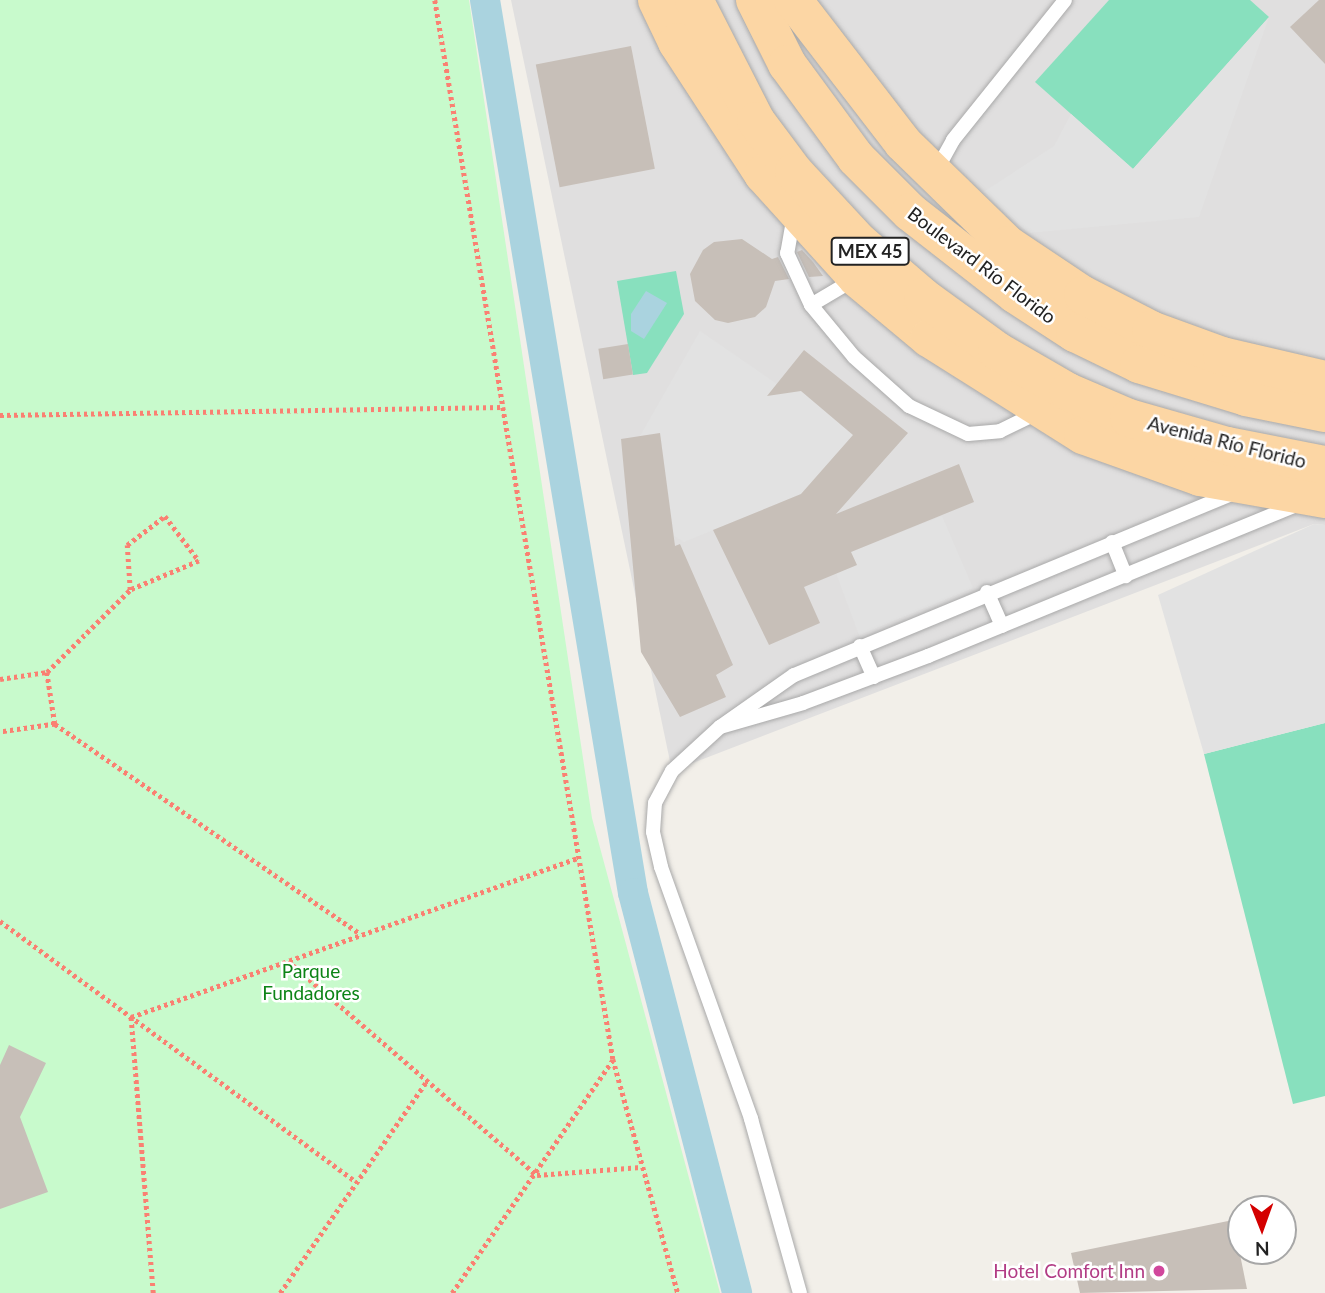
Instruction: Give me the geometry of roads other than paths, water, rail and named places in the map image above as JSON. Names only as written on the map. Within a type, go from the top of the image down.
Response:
[{"type":"main road","points":[[657,0],[717,107],[795,212],[857,278],[939,345],[1040,412],[1146,461],[1248,487],[1320,487]]},
{"type":"main road","name":"Avenida Río Florido","points":[[694,0],[756,121],[794,172],[859,242],[997,351],[1068,392],[1129,418],[1227,446],[1320,487]]},
{"type":"main road","name":"Boulevard Río Florido","points":[[755,0],[787,64],[821,114],[910,212],[1015,294],[1075,333],[1139,364],[1246,397],[1325,413]]},
{"type":"main road","points":[[793,0],[855,85],[933,175],[1008,245],[1106,307],[1222,356],[1325,380]]},
{"type":"lane","points":[[933,175],[953,140],[1065,0]]},
{"type":"lane","points":[[795,212],[786,234],[787,253],[811,305],[854,357],[909,406],[954,430],[1000,431],[1040,412]]},
{"type":"lane","points":[[811,305],[857,278]]},
{"type":"lane","points":[[800,1293],[751,1119],[653,832],[655,803],[672,771],[720,727],[794,675],[986,592],[1248,487]]},
{"type":"lane","points":[[720,727],[874,677],[1126,576],[1320,487]]},
{"type":"lane","points":[[1112,542],[1126,576]]},
{"type":"lane","points":[[986,592],[1002,625]]},
{"type":"lane","points":[[860,646],[874,677]]},
{"type":"water","points":[[646,291],[667,303],[644,339],[631,331],[631,314]]},
{"type":"waterway","points":[[485,0],[633,893],[737,1293]]},
{"type":"place","name":"Hotel Comfort Inn","points":[[1159,1271]]},
{"type":"park label","name":"Parque Fundadores","points":[[311,982]]}]
